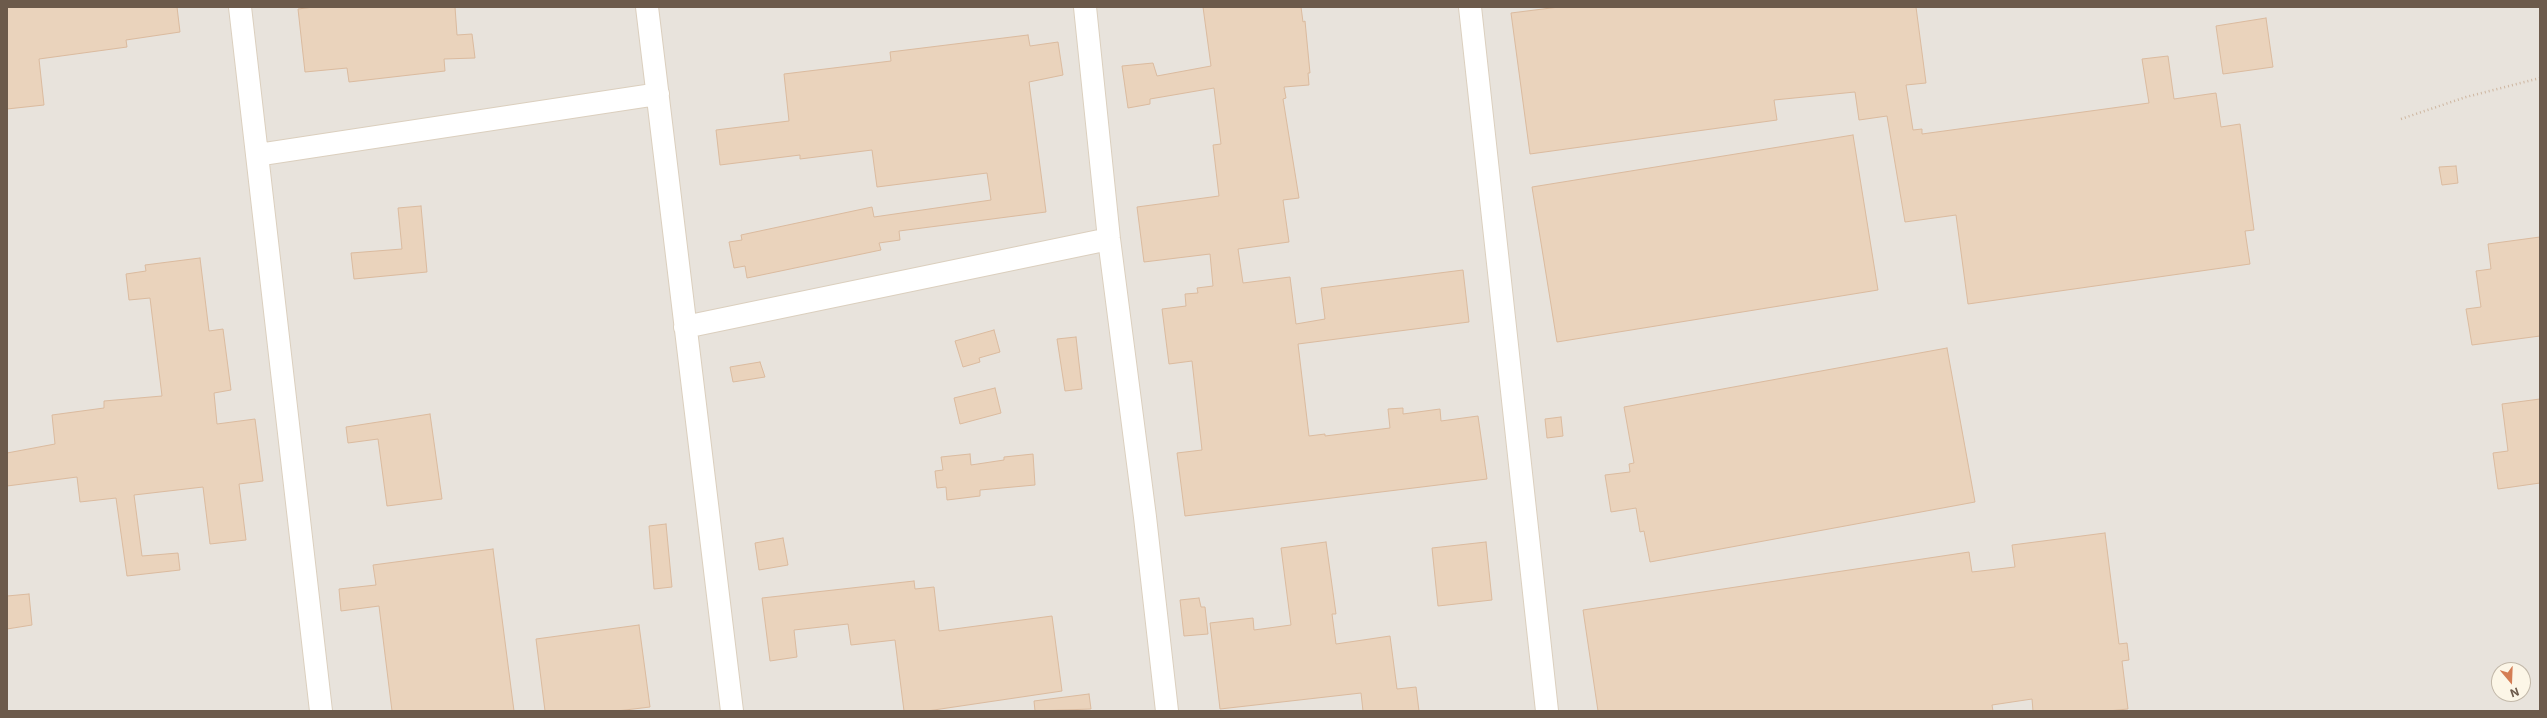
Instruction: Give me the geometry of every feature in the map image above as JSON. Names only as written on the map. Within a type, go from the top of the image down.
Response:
[{"type":"street","points":[[240,7],[321,711]]},
{"type":"street","points":[[647,7],[732,711]]},
{"type":"street","points":[[1085,7],[1109,239],[1145,517],[1167,711]]},
{"type":"street","points":[[1470,7],[1547,711]]},
{"type":"street","points":[[257,155],[658,94]]},
{"type":"street","points":[[685,327],[1109,239]]},
{"type":"path","points":[[2401,119],[2466,97],[2540,78]]},
{"type":"shaded area","points":[[7,7],[2540,7],[2540,711],[7,711]]},
{"type":"building","points":[[7,7],[177,7],[180,32],[126,40],[127,47],[39,59],[44,105],[7,109]]},
{"type":"building","points":[[314,7],[455,7],[457,35],[472,34],[475,58],[444,59],[445,71],[349,82],[347,68],[305,72],[298,9]]},
{"type":"building","points":[[1203,7],[1301,7],[1303,22],[1305,21],[1310,73],[1308,73],[1309,85],[1284,87],[1286,98],[1283,99],[1299,198],[1283,200],[1289,242],[1238,249],[1243,283],[1290,277],[1296,324],[1325,319],[1321,288],[1463,270],[1469,322],[1298,344],[1309,436],[1325,434],[1325,436],[1390,428],[1388,409],[1403,408],[1403,414],[1440,409],[1441,421],[1478,416],[1487,479],[1185,516],[1177,453],[1202,450],[1192,361],[1169,364],[1162,309],[1186,306],[1185,294],[1198,293],[1197,288],[1213,286],[1210,254],[1144,262],[1137,207],[1219,196],[1213,145],[1221,144],[1214,88],[1150,99],[1150,104],[1128,108],[1122,66],[1153,63],[1157,76],[1211,66]]},
{"type":"building","points":[[1559,7],[1916,7],[1926,83],[1906,85],[1913,130],[1922,129],[1922,134],[2149,103],[2142,59],[2168,56],[2174,99],[2216,93],[2221,127],[2240,124],[2254,230],[2245,231],[2250,264],[1968,304],[1956,215],[1905,222],[1887,116],[1859,120],[1855,92],[1774,100],[1777,120],[1530,154],[1511,13]]},
{"type":"building","points":[[2266,18],[2273,67],[2223,74],[2216,26]]},
{"type":"building","points":[[1028,35],[1030,46],[1058,42],[1063,75],[1029,82],[1046,212],[899,231],[900,240],[879,243],[881,250],[747,278],[745,266],[734,268],[729,242],[742,240],[741,235],[872,207],[874,217],[991,200],[987,173],[877,187],[872,150],[800,159],[800,155],[720,165],[716,130],[789,121],[784,74],[891,61],[890,52]]},
{"type":"building","points":[[1853,135],[1878,290],[1557,342],[1532,187]]},
{"type":"building","points":[[2456,166],[2458,183],[2442,185],[2439,167]]},
{"type":"building","points":[[421,206],[427,272],[354,279],[351,253],[402,249],[398,208]]},
{"type":"building","points":[[2540,237],[2540,336],[2472,345],[2466,309],[2481,307],[2476,271],[2491,269],[2488,244]]},
{"type":"building","points":[[200,258],[209,331],[223,329],[231,390],[214,393],[217,424],[255,419],[263,481],[239,484],[246,540],[210,544],[203,487],[134,495],[142,556],[178,553],[180,570],[127,576],[116,498],[80,502],[77,477],[7,486],[7,453],[55,444],[52,415],[104,408],[104,401],[162,396],[150,298],[129,300],[126,274],[146,271],[145,265]]},
{"type":"building","points":[[994,330],[1000,352],[979,358],[980,362],[963,367],[955,341]]},
{"type":"building","points":[[1076,337],[1082,389],[1065,391],[1057,339]]},
{"type":"building","points":[[1947,348],[1975,502],[1650,562],[1644,531],[1640,532],[1636,508],[1611,512],[1605,475],[1630,472],[1629,464],[1634,463],[1624,407]]},
{"type":"building","points":[[760,362],[765,377],[733,382],[730,367]]},
{"type":"building","points":[[995,388],[1001,413],[960,424],[954,398]]},
{"type":"building","points":[[2540,399],[2540,483],[2498,489],[2493,453],[2508,451],[2502,404]]},
{"type":"building","points":[[430,414],[442,499],[387,506],[378,439],[348,443],[346,427]]},
{"type":"building","points":[[1561,417],[1563,436],[1547,438],[1545,419]]},
{"type":"building","points":[[970,454],[971,465],[1004,460],[1004,457],[1033,454],[1035,485],[980,490],[980,496],[947,500],[946,487],[937,488],[935,471],[943,470],[941,457]]},
{"type":"building","points":[[666,524],[672,587],[654,589],[649,526]]},
{"type":"building","points":[[2105,533],[2119,644],[2127,643],[2129,660],[2122,661],[2128,709],[2108,711],[2033,711],[2032,699],[1992,705],[1993,711],[1598,711],[1583,610],[1969,552],[1972,572],[2015,567],[2012,545]]},
{"type":"building","points":[[783,538],[788,565],[759,570],[755,543]]},
{"type":"building","points":[[1326,542],[1336,614],[1332,614],[1336,644],[1390,636],[1397,689],[1416,687],[1419,711],[1363,711],[1361,693],[1220,709],[1210,623],[1253,618],[1254,630],[1291,625],[1281,548]]},
{"type":"building","points":[[1486,542],[1492,600],[1438,606],[1432,548]]},
{"type":"building","points":[[493,549],[514,711],[392,711],[379,606],[341,611],[339,589],[376,585],[373,565]]},
{"type":"building","points":[[914,581],[915,589],[934,587],[939,631],[1052,616],[1062,691],[927,711],[904,711],[895,640],[851,645],[848,624],[794,630],[797,657],[770,661],[762,598]]},
{"type":"building","points":[[29,594],[32,625],[7,629],[7,596]]},
{"type":"building","points":[[1199,598],[1201,607],[1205,607],[1208,634],[1184,636],[1180,600]]},
{"type":"building","points":[[639,625],[650,707],[617,711],[545,711],[536,639]]},
{"type":"building","points":[[1089,694],[1091,709],[1035,711],[1034,701]]}]
